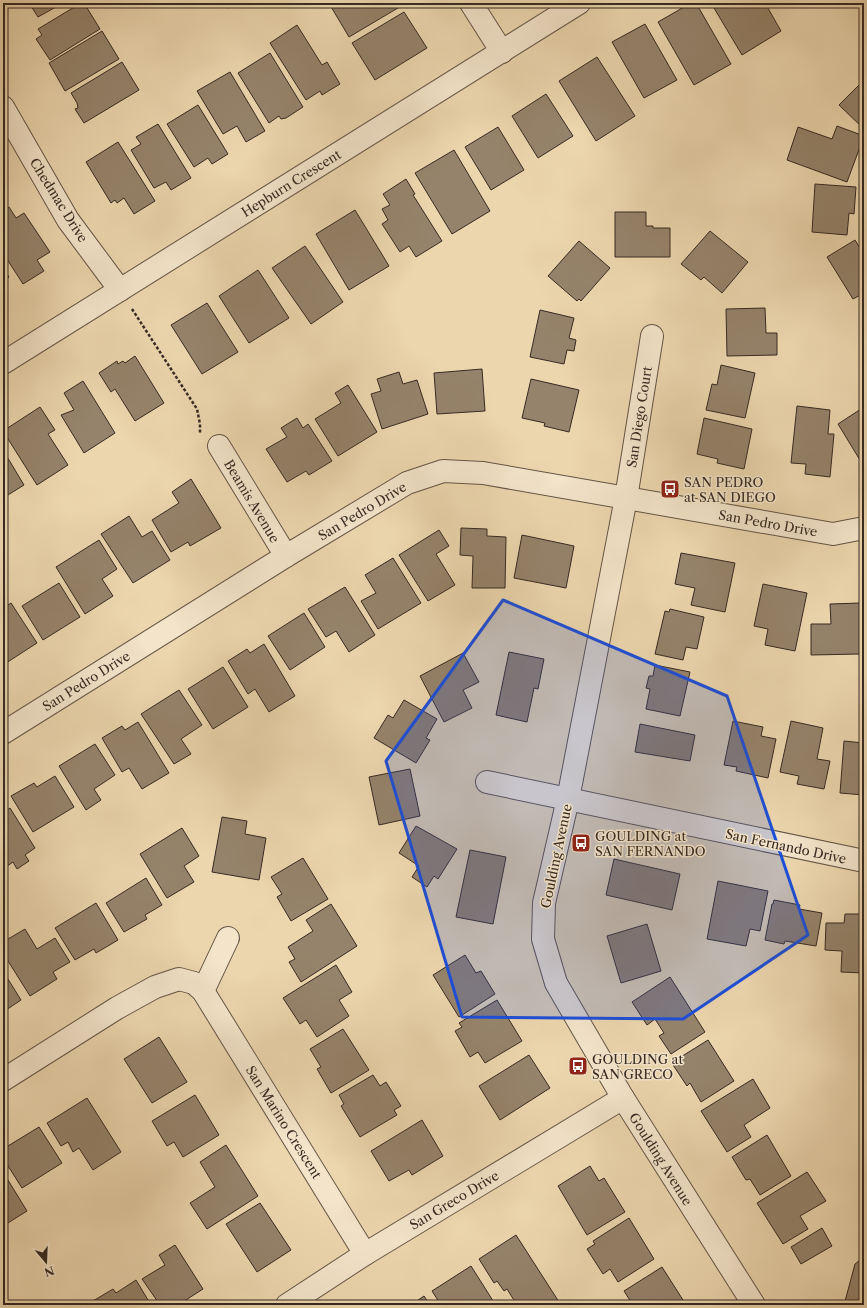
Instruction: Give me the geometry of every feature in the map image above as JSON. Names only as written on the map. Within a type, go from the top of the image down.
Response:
[{"type":"street","points":[[471,3],[502,52]]},
{"type":"street","name":"Hepburn Crescent","points":[[3,363],[579,3]]},
{"type":"street","name":"Chedmac Drive","points":[[3,107],[68,220],[120,290]]},
{"type":"street","name":"San Diego Court","points":[[626,498],[652,336]]},
{"type":"street","name":"Beamis Avenue","points":[[209,442],[286,556]]},
{"type":"street","name":"San Pedro Drive","points":[[3,734],[286,556],[407,483],[443,472],[483,473],[833,534],[864,528]]},
{"type":"street","name":"Goulding Avenue","points":[[626,498],[568,799],[544,903],[542,939],[556,983],[623,1098],[754,1305]]},
{"type":"street","name":"San Fernando Drive","points":[[487,782],[864,861]]},
{"type":"street","points":[[203,991],[228,938]]},
{"type":"street","name":"San Marino Crescent","points":[[3,1080],[117,1008],[155,987],[179,980],[194,983],[203,991],[365,1254]]},
{"type":"street","name":"San Greco Drive","points":[[287,1305],[365,1254],[623,1098]]},
{"type":"path","points":[[120,290],[197,409],[200,424],[209,442]]},
{"type":"highlighted area","points":[[503,600],[727,696],[808,935],[683,1019],[462,1017],[386,761]]},
{"type":"building","points":[[29,3],[63,3],[38,17]]},
{"type":"building","points":[[81,3],[84,3],[100,29],[50,60],[36,39],[42,35],[38,29]]},
{"type":"building","points":[[220,3],[232,3],[228,8]]},
{"type":"building","points":[[334,3],[402,3],[403,5],[349,37],[330,5]]},
{"type":"building","points":[[691,3],[696,3],[731,64],[694,85],[658,22]]},
{"type":"building","points":[[711,3],[765,3],[781,31],[742,55]]},
{"type":"building","points":[[404,12],[427,48],[375,80],[352,43]]},
{"type":"building","points":[[645,24],[677,80],[644,98],[612,42]]},
{"type":"building","points":[[297,25],[322,65],[327,62],[340,84],[322,95],[320,91],[306,100],[270,43]]},
{"type":"building","points":[[102,31],[119,59],[65,91],[49,63]]},
{"type":"building","points":[[270,53],[303,107],[286,118],[281,119],[279,116],[269,123],[238,73]]},
{"type":"building","points":[[597,57],[635,116],[596,141],[559,81]]},
{"type":"building","points":[[122,62],[139,90],[84,123],[75,109],[78,108],[77,103],[71,93]]},
{"type":"building","points":[[230,72],[265,131],[246,142],[237,126],[223,134],[197,91]]},
{"type":"building","points":[[864,80],[864,129],[839,105]]},
{"type":"building","points":[[546,94],[573,136],[538,158],[512,116]]},
{"type":"building","points":[[198,105],[228,154],[212,164],[208,158],[194,167],[167,124]]},
{"type":"building","points":[[158,124],[191,178],[171,190],[166,182],[154,188],[131,150],[141,144],[136,137]]},
{"type":"building","points":[[837,126],[864,136],[847,182],[787,160],[798,127],[832,139]]},
{"type":"building","points":[[498,127],[524,170],[491,190],[465,147]]},
{"type":"building","points":[[118,142],[155,201],[134,214],[124,198],[117,203],[115,200],[111,203],[86,162]]},
{"type":"building","points":[[454,150],[490,211],[452,234],[415,173]]},
{"type":"building","points":[[406,179],[415,194],[413,195],[442,241],[416,257],[409,246],[400,252],[382,224],[388,220],[382,209],[390,205],[383,194]]},
{"type":"building","points":[[815,184],[856,187],[854,214],[849,213],[847,235],[812,232]]},
{"type":"building","points":[[9,207],[16,218],[24,213],[50,252],[37,260],[44,271],[23,284],[3,253],[3,211]]},
{"type":"building","points":[[355,210],[389,266],[349,290],[316,234]]},
{"type":"building","points":[[615,212],[646,212],[646,226],[653,226],[653,228],[670,228],[670,257],[615,257]]},
{"type":"building","points":[[710,231],[748,262],[722,293],[704,277],[701,280],[681,264]]},
{"type":"building","points":[[855,240],[864,255],[864,293],[853,299],[827,257]]},
{"type":"building","points":[[579,241],[610,268],[581,301],[579,299],[577,301],[548,276]]},
{"type":"building","points":[[305,246],[343,302],[311,324],[272,268]]},
{"type":"building","points":[[3,268],[9,277],[3,281]]},
{"type":"building","points":[[258,270],[289,318],[249,343],[219,296]]},
{"type":"building","points":[[864,302],[864,312],[859,305]]},
{"type":"building","points":[[207,303],[238,352],[202,374],[171,325]]},
{"type":"building","points":[[765,308],[766,333],[777,333],[777,355],[727,356],[726,309]]},
{"type":"building","points":[[540,310],[574,318],[569,338],[576,340],[574,351],[567,350],[564,364],[530,357]]},
{"type":"building","points":[[135,356],[164,403],[135,421],[115,389],[111,392],[99,373],[117,361],[118,364],[123,361],[125,363]]},
{"type":"building","points":[[721,365],[755,373],[745,418],[706,410],[712,384],[717,385]]},
{"type":"building","points":[[482,369],[485,411],[437,414],[434,373]]},
{"type":"building","points":[[399,372],[403,384],[417,380],[428,414],[382,429],[371,394],[381,391],[377,379]]},
{"type":"building","points":[[531,379],[579,390],[569,432],[544,426],[545,423],[522,418]]},
{"type":"building","points":[[83,381],[115,433],[84,453],[61,415],[74,410],[64,393]]},
{"type":"building","points":[[348,385],[377,432],[338,456],[315,419],[341,403],[335,393]]},
{"type":"building","points":[[797,406],[830,410],[828,434],[834,434],[830,477],[805,474],[806,464],[791,463]]},
{"type":"building","points":[[40,407],[55,430],[48,434],[68,465],[37,485],[3,431]]},
{"type":"building","points":[[864,407],[864,464],[863,465],[838,424]]},
{"type":"building","points":[[297,418],[303,428],[308,424],[332,461],[309,475],[306,471],[287,482],[266,449],[287,437],[281,428]]},
{"type":"building","points":[[704,418],[752,429],[744,469],[717,463],[718,459],[697,454]]},
{"type":"building","points":[[3,450],[24,485],[3,498]]},
{"type":"building","points":[[191,479],[221,528],[190,546],[188,542],[171,552],[152,520],[179,503],[172,492]]},
{"type":"building","points":[[129,516],[142,537],[152,531],[170,560],[133,583],[101,534]]},
{"type":"building","points":[[461,528],[487,529],[487,536],[506,537],[505,588],[472,588],[473,556],[460,555]]},
{"type":"building","points":[[439,530],[449,546],[436,554],[455,585],[428,601],[399,555]]},
{"type":"building","points":[[522,535],[574,546],[566,588],[514,578]]},
{"type":"building","points":[[99,540],[117,569],[102,579],[113,596],[85,614],[56,567]]},
{"type":"building","points":[[681,553],[735,563],[725,612],[691,605],[695,588],[675,584]]},
{"type":"building","points":[[393,558],[421,603],[378,629],[361,601],[376,593],[365,575]]},
{"type":"building","points":[[59,583],[80,617],[43,640],[22,606]]},
{"type":"building","points":[[763,584],[807,593],[795,651],[765,645],[768,629],[754,626]]},
{"type":"building","points":[[345,587],[375,635],[349,652],[336,631],[326,637],[308,609]]},
{"type":"building","points":[[11,603],[37,643],[3,665],[3,608]]},
{"type":"building","points":[[860,603],[860,654],[811,655],[811,624],[831,624],[830,604]]},
{"type":"building","points":[[670,609],[704,617],[697,649],[686,647],[683,660],[655,654],[665,611],[669,612]]},
{"type":"building","points":[[304,613],[325,647],[290,670],[268,636]]},
{"type":"building","points":[[264,644],[295,696],[269,712],[255,689],[248,694],[228,661],[247,649],[250,653]]},
{"type":"building","points":[[509,652],[544,659],[538,689],[534,688],[527,722],[496,715]]},
{"type":"building","points":[[463,653],[479,682],[463,690],[472,708],[444,722],[420,676]]},
{"type":"building","points":[[655,665],[690,672],[680,716],[646,709],[650,689],[646,688],[649,676],[653,676]]},
{"type":"building","points":[[223,667],[248,707],[213,729],[188,689]]},
{"type":"building","points":[[179,690],[202,725],[181,739],[191,754],[174,764],[141,714]]},
{"type":"building","points":[[404,700],[437,719],[426,738],[430,740],[416,763],[374,738],[388,715],[393,718]]},
{"type":"building","points":[[733,721],[763,727],[761,736],[776,739],[768,778],[736,771],[737,767],[724,765]]},
{"type":"building","points":[[791,721],[823,728],[817,759],[830,761],[824,789],[797,784],[799,776],[780,772]]},
{"type":"building","points":[[138,722],[169,773],[142,789],[129,768],[122,772],[102,738],[122,726],[125,730]]},
{"type":"building","points":[[640,724],[695,735],[690,761],[635,752]]},
{"type":"building","points":[[844,741],[864,743],[864,795],[840,793]]},
{"type":"building","points":[[95,744],[115,775],[94,789],[101,800],[86,810],[59,766]]},
{"type":"building","points":[[410,769],[420,816],[379,825],[369,777]]},
{"type":"building","points":[[55,776],[74,807],[33,832],[11,796],[34,783],[37,787]]},
{"type":"building","points":[[10,808],[35,848],[25,855],[29,861],[17,869],[13,862],[3,869],[3,813]]},
{"type":"building","points":[[222,817],[247,821],[245,834],[266,838],[259,880],[212,872]]},
{"type":"building","points":[[416,826],[457,849],[438,879],[434,876],[427,887],[412,877],[419,866],[399,853]]},
{"type":"building","points":[[182,828],[199,856],[184,866],[194,882],[167,898],[140,854]]},
{"type":"building","points":[[470,850],[506,857],[493,924],[456,917]]},
{"type":"building","points":[[303,858],[328,899],[291,921],[277,897],[282,894],[271,877]]},
{"type":"building","points":[[614,859],[680,874],[672,910],[606,895]]},
{"type":"building","points":[[146,878],[162,905],[145,915],[147,919],[124,932],[106,903]]},
{"type":"building","points":[[718,881],[768,891],[760,931],[750,929],[746,946],[707,939]]},
{"type":"building","points":[[774,900],[800,905],[799,909],[822,913],[816,946],[785,941],[784,944],[765,940]]},
{"type":"building","points":[[96,903],[118,940],[96,953],[94,949],[75,960],[55,928]]},
{"type":"building","points":[[331,904],[357,946],[301,982],[289,962],[295,959],[288,947],[313,931],[306,920]]},
{"type":"building","points":[[845,914],[864,914],[864,973],[841,972],[842,951],[825,950],[826,923],[844,923]]},
{"type":"building","points":[[647,924],[661,971],[621,983],[607,936]]},
{"type":"building","points":[[25,929],[37,949],[55,938],[70,962],[53,972],[57,979],[30,996],[3,953],[3,942]]},
{"type":"building","points":[[465,955],[476,973],[481,971],[495,994],[459,1017],[433,975]]},
{"type":"building","points":[[336,965],[352,992],[339,1000],[349,1016],[317,1037],[306,1020],[300,1024],[283,998]]},
{"type":"building","points":[[3,971],[21,1000],[3,1012]]},
{"type":"building","points":[[670,977],[705,1032],[671,1054],[659,1036],[664,1033],[655,1019],[647,1025],[632,1002]]},
{"type":"building","points":[[497,1000],[522,1041],[485,1063],[478,1052],[470,1057],[455,1031],[462,1027],[459,1023]]},
{"type":"building","points":[[343,1029],[369,1070],[331,1093],[317,1069],[321,1067],[310,1049]]},
{"type":"building","points":[[159,1037],[187,1082],[152,1103],[124,1059]]},
{"type":"building","points":[[708,1040],[734,1081],[701,1102],[690,1083],[687,1086],[673,1065],[678,1062],[676,1060]]},
{"type":"building","points":[[529,1055],[550,1088],[500,1120],[479,1086]]},
{"type":"building","points":[[373,1075],[380,1086],[386,1082],[401,1106],[394,1110],[397,1115],[360,1137],[341,1106],[344,1104],[339,1095]]},
{"type":"building","points":[[753,1079],[770,1108],[744,1125],[751,1137],[727,1152],[701,1111]]},
{"type":"building","points":[[195,1095],[219,1135],[183,1157],[174,1142],[167,1146],[152,1121]]},
{"type":"building","points":[[87,1098],[121,1152],[93,1170],[79,1148],[73,1152],[68,1142],[61,1146],[47,1123]]},
{"type":"building","points":[[422,1120],[443,1156],[412,1175],[409,1170],[389,1181],[371,1151]]},
{"type":"building","points":[[39,1127],[62,1163],[22,1188],[3,1158],[3,1149]]},
{"type":"building","points":[[767,1135],[791,1176],[760,1195],[750,1179],[746,1180],[732,1157]]},
{"type":"building","points":[[226,1145],[258,1196],[207,1229],[190,1203],[215,1187],[200,1162]]},
{"type":"building","points":[[590,1166],[599,1181],[604,1178],[625,1212],[587,1235],[558,1186]]},
{"type":"building","points":[[3,1172],[27,1211],[3,1226]]},
{"type":"building","points":[[807,1172],[826,1201],[800,1216],[808,1229],[783,1244],[757,1203]]},
{"type":"building","points":[[260,1203],[291,1250],[257,1272],[226,1224]]},
{"type":"building","points":[[629,1218],[654,1259],[618,1282],[610,1269],[603,1274],[587,1249],[595,1244],[593,1241]]},
{"type":"building","points":[[822,1228],[832,1246],[801,1264],[791,1247]]},
{"type":"building","points":[[516,1235],[561,1305],[517,1305],[507,1289],[504,1291],[497,1281],[494,1283],[479,1259]]},
{"type":"building","points":[[175,1245],[203,1289],[178,1305],[160,1305],[142,1279],[165,1265],[159,1255]]},
{"type":"building","points":[[864,1257],[864,1305],[844,1305],[855,1264]]},
{"type":"building","points":[[471,1266],[495,1304],[441,1305],[432,1291]]},
{"type":"building","points":[[662,1267],[683,1300],[678,1303],[679,1305],[633,1305],[624,1291]]},
{"type":"building","points":[[136,1280],[151,1305],[96,1305],[93,1301],[113,1289],[116,1293]]},
{"type":"building","points":[[424,1296],[430,1305],[411,1305]]},
{"type":"place","name":"SAN PEDRO at SAN DIEGO","points":[[670,489]]},
{"type":"place","name":"GOULDING at SAN FERNANDO","points":[[581,843]]},
{"type":"place","name":"GOULDING at SAN GRECO","points":[[578,1066]]}]
